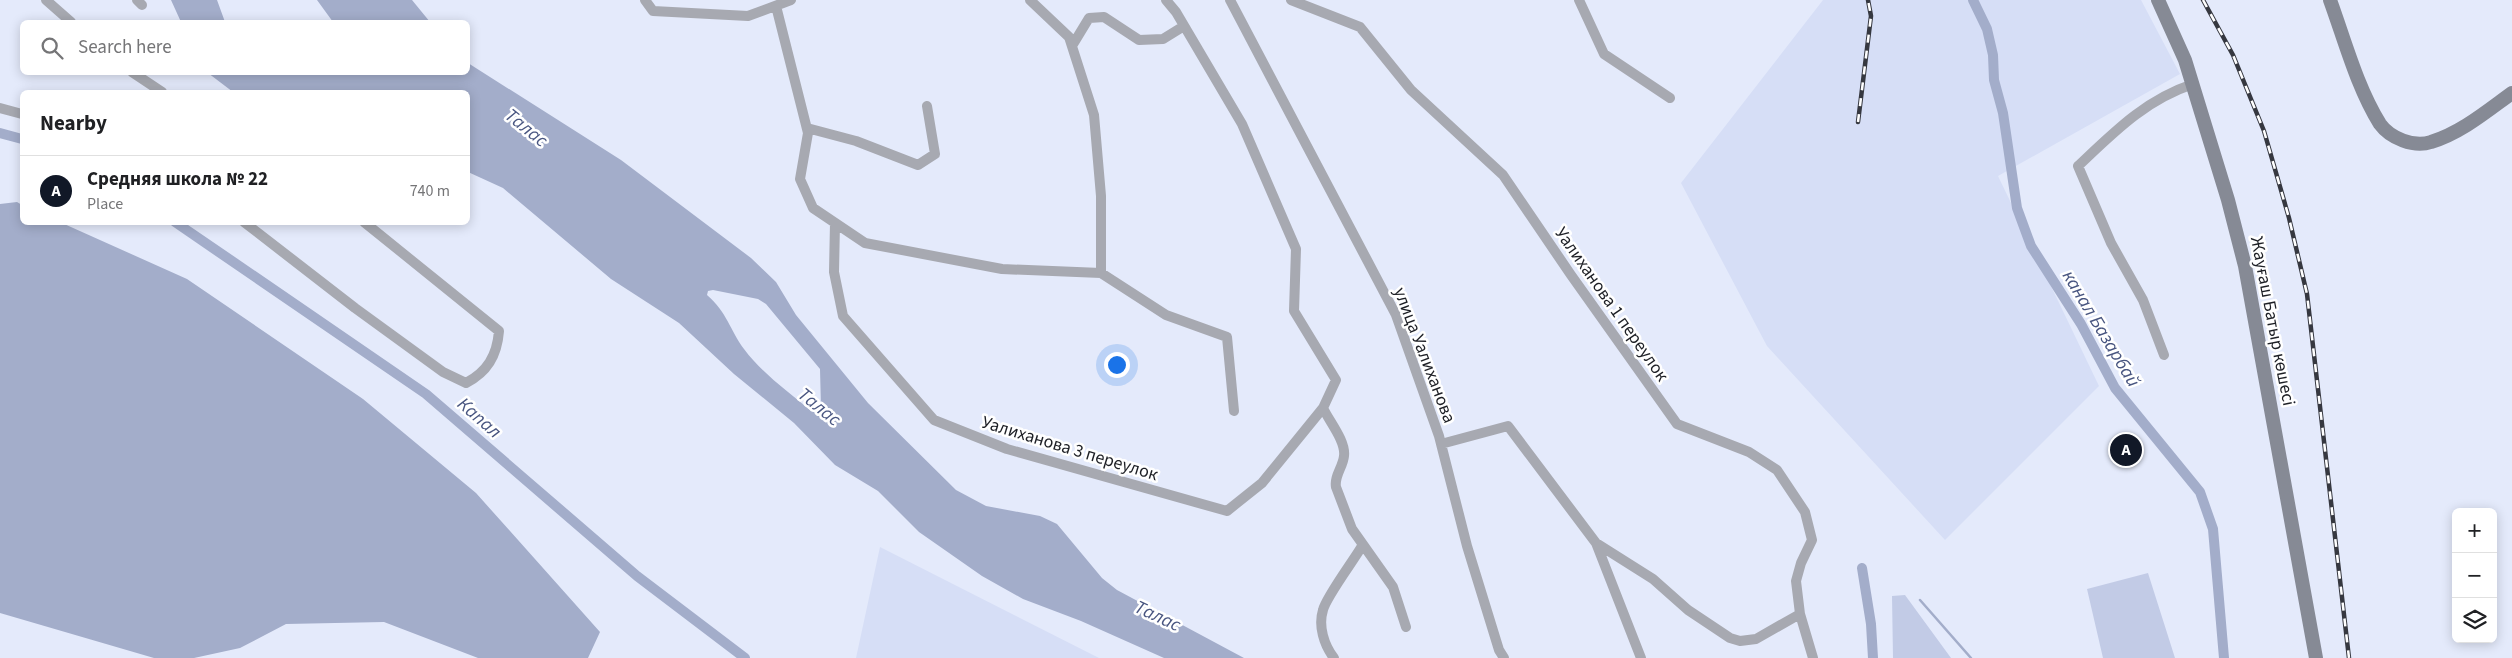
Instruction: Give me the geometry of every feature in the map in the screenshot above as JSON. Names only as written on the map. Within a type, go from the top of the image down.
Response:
[{"type":"main road","name":"Жауғаш Батыр көшесі","points":[[2158,0],[2185,60],[2193,84],[2228,200],[2245,266],[2316,658]]},
{"type":"main road","points":[[2330,0],[2365,94],[2381,125],[2404,143],[2429,143],[2467,125],[2512,93]]},
{"type":"street","points":[[46,0],[69,20]]},
{"type":"street","points":[[644,0],[653,11],[748,16],[791,0]]},
{"type":"street","points":[[1030,0],[1069,37],[1094,115],[1101,196],[1100,273]]},
{"type":"street","points":[[1166,0],[1184,26],[1242,124],[1296,248],[1294,311],[1336,380],[1323,408],[1344,448],[1344,459],[1335,481],[1336,487],[1352,529],[1362,546],[1394,587],[1406,627]]},
{"type":"street","name":"улица Уалиханова","points":[[1230,0],[1396,315],[1441,444],[1467,546],[1499,650],[1504,658]]},
{"type":"street","name":"Уалиханова 1 переулок","points":[[1291,0],[1360,27],[1411,90],[1504,175],[1571,275],[1677,424],[1749,452],[1777,470],[1806,512],[1812,540],[1801,563],[1796,581],[1800,614],[1813,658]]},
{"type":"street","points":[[1579,0],[1604,54],[1670,98]]},
{"type":"street","points":[[776,6],[808,133],[800,179],[813,208],[866,243],[1002,269],[1100,273],[1166,315],[1227,336],[1234,411]]},
{"type":"street","points":[[1072,46],[1089,18],[1104,17],[1139,40],[1163,40],[1184,26]]},
{"type":"street","points":[[136,75],[159,90]]},
{"type":"street","points":[[2164,355],[2143,300],[2112,243],[2078,166],[2131,117],[2168,92],[2193,84]]},
{"type":"street","points":[[807,128],[856,141],[918,165],[935,154],[927,106]]},
{"type":"street","points":[[0,108],[20,113]]},
{"type":"street","name":"Уалиханова 3 переулок","points":[[835,222],[834,272],[843,316],[934,420],[1007,449],[1227,511],[1262,483],[1323,408]]},
{"type":"street","points":[[248,225],[355,308],[443,372],[466,384],[480,376],[492,359],[498,346],[499,331],[368,225]]},
{"type":"street","points":[[1441,444],[1508,426],[1596,543],[1641,658]]},
{"type":"street","points":[[1596,543],[1653,579],[1688,610],[1730,638],[1740,641],[1756,639],[1800,614]]},
{"type":"street","points":[[1334,658],[1328,650],[1323,636],[1323,609],[1362,546]]},
{"type":"shaded area","points":[[1823,0],[2141,0],[2180,74],[1998,176],[2099,386],[1945,540],[1767,346],[1681,183]]},
{"type":"shaded area","points":[[880,547],[1099,658],[856,658]]},
{"type":"shaded area","points":[[2148,573],[2175,658],[2103,658],[2087,589]]},
{"type":"shaded area","points":[[1905,595],[1951,658],[1893,658],[1892,596]]},
{"type":"water","points":[[171,0],[217,0],[224,20],[180,20]]},
{"type":"water","points":[[317,0],[412,0],[428,20],[332,20]]},
{"type":"water","name":"Талас","points":[[470,64],[621,160],[751,258],[776,282],[796,315],[868,403],[956,490],[986,506],[1040,516],[1057,524],[1102,578],[1117,590],[1244,658],[1164,658],[1081,621],[1023,599],[982,576],[919,532],[878,491],[835,465],[794,423],[734,374],[679,323],[611,279],[503,188],[470,173],[470,90],[230,90],[211,75],[470,75]],"holes":[[[713,290],[758,299],[766,304],[820,369],[821,408],[819,411],[810,410],[759,366],[739,342],[714,301],[707,295],[708,291]]]},
{"type":"water","points":[[17,202],[20,204],[20,225],[66,225],[187,279],[363,399],[476,493],[600,632],[588,658],[478,658],[384,622],[286,624],[240,648],[194,658],[154,658],[0,613],[0,204]]},
{"type":"waterway","name":"канал Базарбай","points":[[1973,0],[1987,29],[1993,55],[1994,80],[2003,113],[2017,208],[2031,246],[2081,324],[2115,388],[2200,492],[2213,529],[2224,658]]},
{"type":"waterway","name":"Капал","points":[[0,133],[20,138]]},
{"type":"waterway","name":"Капал","points":[[179,225],[426,394],[637,576],[745,658]]},
{"type":"waterway","points":[[1862,568],[1871,624],[1873,658]]},
{"type":"waterway","points":[[1920,600],[1971,658]]},
{"type":"railway","points":[[1858,122],[1871,16],[1868,0]]},
{"type":"railway","points":[[2203,0],[2233,55],[2264,131],[2289,218],[2307,294],[2349,658]]},
{"type":"place","name":"Средняя школа № 22","points":[[2126,450]]}]
